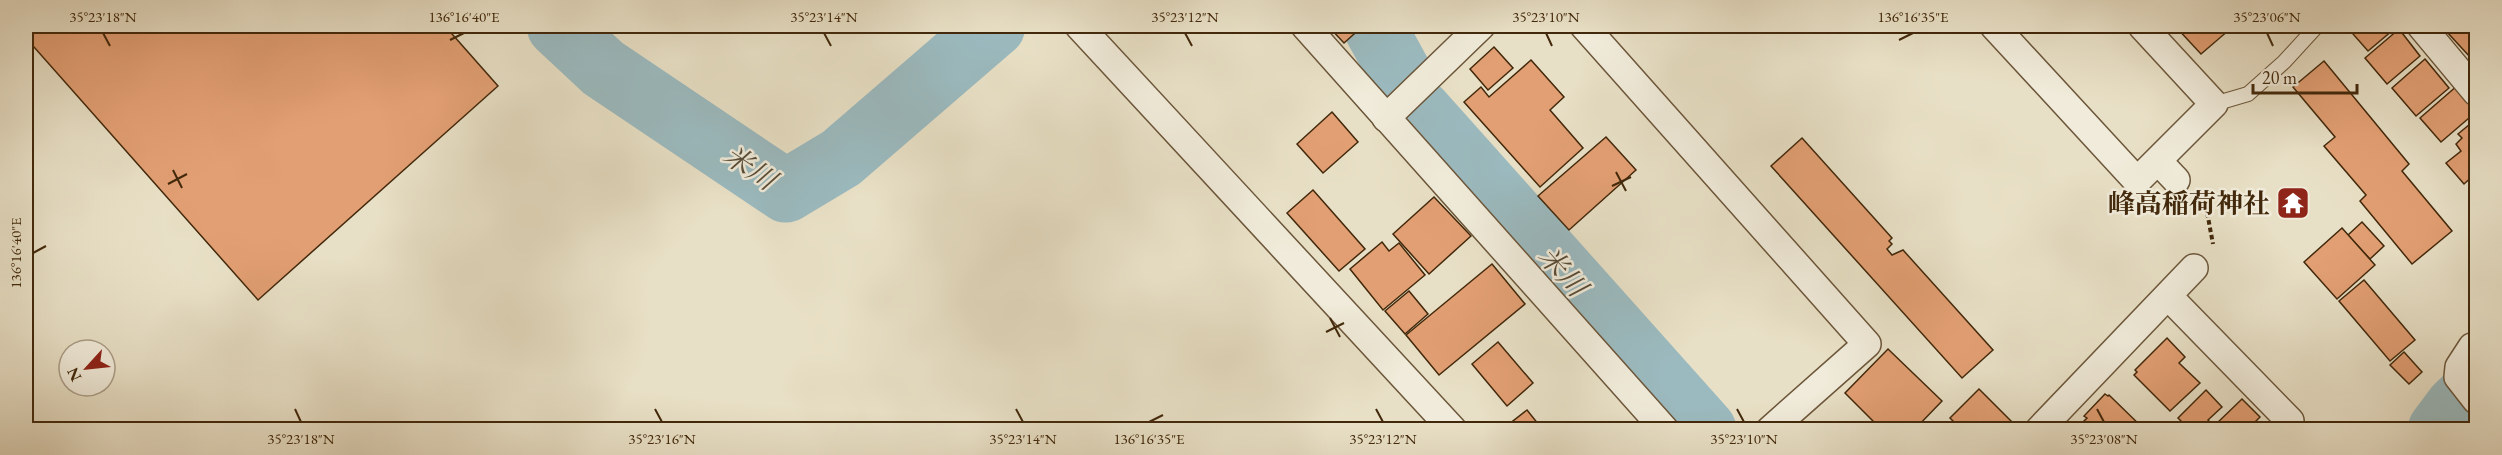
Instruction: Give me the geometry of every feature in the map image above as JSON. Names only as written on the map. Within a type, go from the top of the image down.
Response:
[{"type":"street","points":[[1078,26],[1453,429]]},
{"type":"street","points":[[1305,26],[1665,429]]},
{"type":"street","points":[[1386,118],[1481,26]]},
{"type":"street","points":[[1584,26],[1867,344],[1770,429]]},
{"type":"street","points":[[1994,26],[2137,182],[2167,171],[2214,104],[2142,26]]},
{"type":"street","points":[[2421,26],[2476,92]]},
{"type":"street","points":[[2039,429],[2169,297],[2194,268]]},
{"type":"street","points":[[2169,297],[2290,421],[2282,429]]},
{"type":"street","points":[[2469,390],[2458,377],[2459,367],[2472,347]]},
{"type":"lane","points":[[2214,104],[2248,94],[2284,62],[2317,26]]},
{"type":"path","points":[[2167,171],[2207,212],[2213,244],[2194,268]]},
{"type":"building","points":[[26,26],[445,26],[498,86],[258,300],[26,38]]},
{"type":"building","points":[[1328,26],[1363,26],[1344,43]]},
{"type":"building","points":[[2175,26],[2226,26],[2229,30],[2201,54]]},
{"type":"building","points":[[2346,26],[2388,26],[2393,30],[2368,51]]},
{"type":"building","points":[[2458,26],[2476,26],[2476,52],[2470,57],[2448,33]]},
{"type":"building","points":[[2399,29],[2420,56],[2387,84],[2365,58]]},
{"type":"building","points":[[1494,47],[1513,68],[1488,90],[1470,69]]},
{"type":"building","points":[[2425,59],[2449,88],[2416,116],[2392,88]]},
{"type":"building","points":[[1531,60],[1564,97],[1550,110],[1583,148],[1540,187],[1464,102],[1481,87],[1489,97]]},
{"type":"building","points":[[2324,61],[2409,164],[2402,171],[2452,231],[2412,264],[2360,201],[2366,195],[2324,146],[2335,137],[2293,87]]},
{"type":"building","points":[[2458,85],[2476,107],[2476,112],[2441,142],[2420,118]]},
{"type":"building","points":[[1332,112],[1358,142],[1323,173],[1297,144]]},
{"type":"building","points":[[2476,119],[2476,173],[2464,184],[2446,163],[2461,151],[2456,144],[2462,138],[2458,134]]},
{"type":"building","points":[[1606,137],[1636,170],[1569,230],[1538,196]]},
{"type":"building","points":[[1802,138],[1892,238],[1889,241],[1892,244],[1887,249],[1892,255],[1903,250],[1993,350],[1962,378],[1771,166]]},
{"type":"building","points":[[1313,190],[1365,249],[1339,271],[1287,213]]},
{"type":"building","points":[[1434,197],[1471,236],[1429,274],[1393,234]]},
{"type":"building","points":[[2362,222],[2384,246],[2370,259],[2348,235]]},
{"type":"building","points":[[2342,228],[2375,265],[2337,299],[2304,262]]},
{"type":"building","points":[[1382,242],[1389,251],[1399,243],[1425,275],[1383,310],[1350,269]]},
{"type":"building","points":[[1492,264],[1525,304],[1439,375],[1406,335]]},
{"type":"building","points":[[2364,280],[2415,340],[2390,361],[2339,301]]},
{"type":"building","points":[[1409,291],[1428,314],[1405,334],[1385,311]]},
{"type":"building","points":[[2167,338],[2185,357],[2179,363],[2200,383],[2170,411],[2134,375],[2137,372],[2135,370]]},
{"type":"building","points":[[1498,342],[1533,383],[1507,406],[1472,364]]},
{"type":"building","points":[[1888,349],[1942,401],[1914,430],[1882,430],[1845,393]]},
{"type":"building","points":[[2404,352],[2422,372],[2409,384],[2390,365]]},
{"type":"building","points":[[1979,389],[2017,427],[2014,430],[1962,430],[1950,418]]},
{"type":"building","points":[[2206,390],[2222,407],[2208,420],[2214,426],[2242,399],[2260,417],[2247,430],[2190,430],[2178,418]]},
{"type":"building","points":[[2105,394],[2109,395],[2145,430],[2088,430],[2082,423],[2087,418],[2084,416]]},
{"type":"building","points":[[1527,410],[1543,430],[1505,430],[1504,428]]},
{"type":"building","points":[[1575,423],[1581,430],[1568,430]]},
{"type":"waterway","name":"米川","points":[[558,26],[603,68],[786,191],[841,158],[994,26]]},
{"type":"waterway","name":"米川","points":[[1374,26],[1401,75]]},
{"type":"waterway","name":"米川","points":[[1421,112],[1705,430]]},
{"type":"waterway","name":"米川","points":[[2439,430],[2457,406],[2476,388]]},
{"type":"place","name":"峰高稲荷神社","points":[[2293,203]]}]
